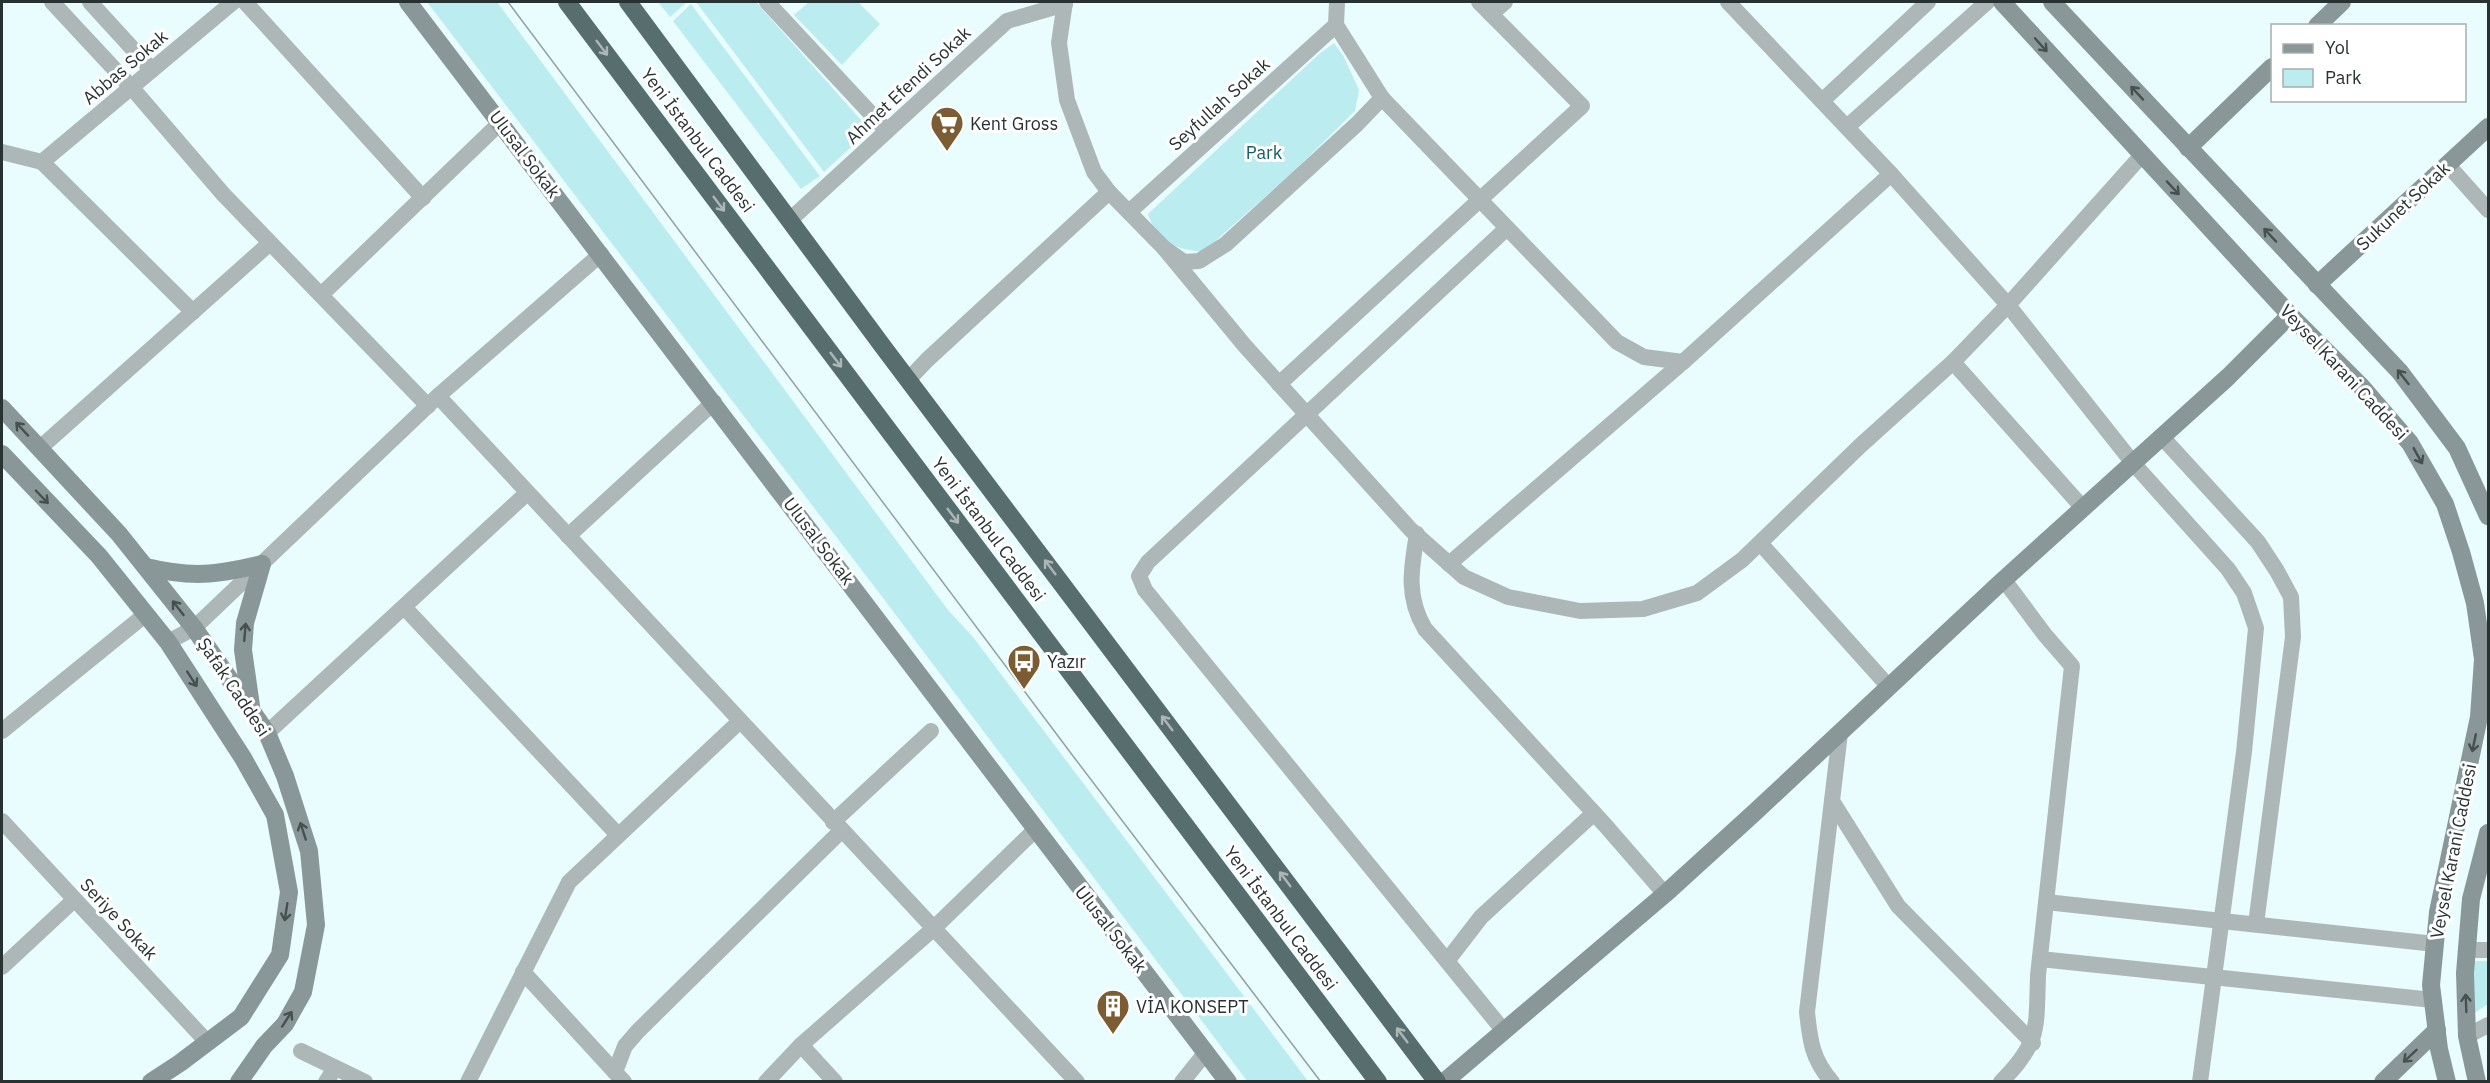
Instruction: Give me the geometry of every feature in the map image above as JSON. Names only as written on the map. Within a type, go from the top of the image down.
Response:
[{"type":"highway","name":"Yeni İstanbul Caddesi","points":[[567,2],[1378,1082]]},
{"type":"highway","name":"Yeni İstanbul Caddesi","points":[[628,2],[1437,1082]]},
{"type":"main road","name":"Ulusal Sokak","points":[[408,2],[714,402],[1035,830],[1228,1082]]},
{"type":"main road","name":"Veysel Karani Caddesi","points":[[2002,2],[2290,315],[2360,385],[2410,443],[2445,504],[2475,603],[2483,658],[2479,717],[2438,912],[2431,985],[2445,1075]]},
{"type":"main road","name":"Veysel Karani Caddesi","points":[[2052,2],[2400,372],[2457,448],[2488,516]]},
{"type":"main road","points":[[2319,24],[2342,2]]},
{"type":"main road","points":[[2188,148],[2271,69]]},
{"type":"main road","name":"Sukunet Sokak","points":[[2317,285],[2488,127]]},
{"type":"main road","points":[[1444,1082],[1665,894],[2004,580],[2228,377],[2290,315]]},
{"type":"main road","name":"Şafak Caddesi","points":[[2,408],[119,534],[194,628],[267,733],[285,776],[309,851],[316,925],[303,992],[285,1024],[261,1051],[239,1082]]},
{"type":"main road","name":"Şafak Caddesi","points":[[2,454],[99,556],[168,642],[243,758],[275,815],[290,892],[280,955],[241,1017],[151,1082]]},
{"type":"main road","points":[[146,567],[176,574],[220,574],[262,564],[245,623],[243,650],[252,711]]},
{"type":"main road","name":"Veysel Karani Caddesi","points":[[2477,1082],[2467,1036],[2465,973],[2471,899],[2488,833]]},
{"type":"main road","points":[[2383,1082],[2437,1030]]},
{"type":"main road","points":[[171,1082],[188,1068],[208,1043]]},
{"type":"main road","points":[[230,1082],[261,1051]]},
{"type":"main road","points":[[2429,1082],[2445,1075]]},
{"type":"street","points":[[52,2],[132,88],[223,194],[321,295],[527,493],[1077,1082]]},
{"type":"street","points":[[90,2],[152,70]]},
{"type":"street","name":"Abbas Sokak","points":[[42,162],[233,2]]},
{"type":"street","points":[[245,2],[423,198]]},
{"type":"street","points":[[1337,2],[1335,25],[1382,98],[1480,200],[1617,342],[1644,357],[1683,362]]},
{"type":"street","points":[[1279,384],[1582,106],[1479,2]]},
{"type":"street","points":[[1491,14],[1505,2]]},
{"type":"street","points":[[1728,2],[1891,174],[2008,305],[2133,463],[2228,569],[2244,593],[2256,628],[2244,752],[2200,1082]]},
{"type":"street","points":[[1822,101],[1928,2]]},
{"type":"street","points":[[1847,128],[1987,2]]},
{"type":"street","points":[[1065,3],[1059,43],[1067,100],[1094,172],[1109,192],[1164,248],[1245,346],[1307,415],[1417,534],[1464,578],[1508,597],[1580,611],[1643,609],[1697,593],[1742,560],[1861,445],[1953,362],[2008,305],[2142,154]]},
{"type":"street","name":"Ahmet Efendi Sokak","points":[[791,219],[1007,21],[1065,3]]},
{"type":"street","points":[[777,5],[887,131]]},
{"type":"street","name":"Seyfullah Sokak","points":[[1129,212],[1335,25]]},
{"type":"street","points":[[1164,248],[1184,262],[1199,261],[1226,244],[1357,124],[1382,98]]},
{"type":"street","points":[[321,295],[501,122]]},
{"type":"street","points":[[2,152],[42,162],[193,312]]},
{"type":"street","points":[[2447,164],[2488,210]]},
{"type":"street","points":[[1449,564],[1683,362],[1891,174]]},
{"type":"street","points":[[909,380],[927,360],[1109,192]]},
{"type":"street","points":[[1503,1030],[1141,583],[1139,576],[1148,562],[1508,228]]},
{"type":"street","points":[[40,448],[270,243]]},
{"type":"street","points":[[168,642],[194,628],[433,401],[601,254]]},
{"type":"street","points":[[1953,362],[2083,508]]},
{"type":"street","points":[[568,536],[714,402]]},
{"type":"street","points":[[2162,437],[2259,542],[2291,597],[2293,637],[2256,924]]},
{"type":"street","points":[[267,733],[527,493]]},
{"type":"street","points":[[1417,534],[1409,576],[1416,611],[1425,629],[1665,894]]},
{"type":"street","points":[[1760,543],[1889,687]]},
{"type":"street","points":[[2001,1082],[2020,1062],[2032,1043],[2037,1018],[2040,958],[2072,666],[2045,635],[2004,580]]},
{"type":"street","points":[[404,607],[618,835]]},
{"type":"street","points":[[2,730],[146,614]]},
{"type":"street","points":[[468,1082],[569,882],[739,722]]},
{"type":"street","points":[[619,1077],[625,1046],[638,1030],[931,731]]},
{"type":"street","points":[[1832,1082],[1820,1068],[1811,1043],[1807,1012],[1840,733]]},
{"type":"street","points":[[1832,801],[1898,906],[2032,1043]]},
{"type":"street","points":[[1447,961],[1481,917],[1594,813]]},
{"type":"street","name":"Seriye Sokak","points":[[2,821],[208,1043]]},
{"type":"street","points":[[766,1082],[801,1045],[933,929],[1035,830]]},
{"type":"street","points":[[2,967],[74,900]]},
{"type":"street","points":[[2046,902],[2435,945]]},
{"type":"street","points":[[2467,950],[2488,950]]},
{"type":"street","points":[[2040,958],[2433,1000]]},
{"type":"street","points":[[523,972],[619,1077]]},
{"type":"street","points":[[2467,1036],[2488,1025]]},
{"type":"street","points":[[801,1045],[835,1082]]},
{"type":"street","points":[[301,1051],[331,1075],[365,1082]]},
{"type":"street","points":[[1182,1082],[1206,1052]]},
{"type":"green space","points":[[427,2],[497,2],[948,610],[973,637],[1308,1081],[1247,1081],[880,594]]},
{"type":"green space","points":[[658,2],[687,2],[670,17]]},
{"type":"green space","points":[[696,2],[756,2],[861,120],[864,130],[861,138],[824,172]]},
{"type":"green space","points":[[809,2],[858,2],[880,24],[842,65],[794,15]]},
{"type":"green space","points":[[691,4],[820,176],[801,189],[673,21]]},
{"type":"green space","name":"Park","points":[[1334,43],[1344,57],[1359,90],[1355,111],[1292,173],[1204,251],[1185,249],[1169,243],[1156,231],[1148,214],[1319,54]]},
{"type":"green space","points":[[2473,961],[2488,961],[2488,1004],[2473,1014]]},
{"type":"tram line","points":[[508,2],[1073,756],[1321,1082]]},
{"type":"place","name":"Kent Gross","points":[[947,152]]},
{"type":"place","name":"Yazır","points":[[1024,690]]},
{"type":"place","name":"VİA KONSEPT","points":[[1113,1035]]}]
